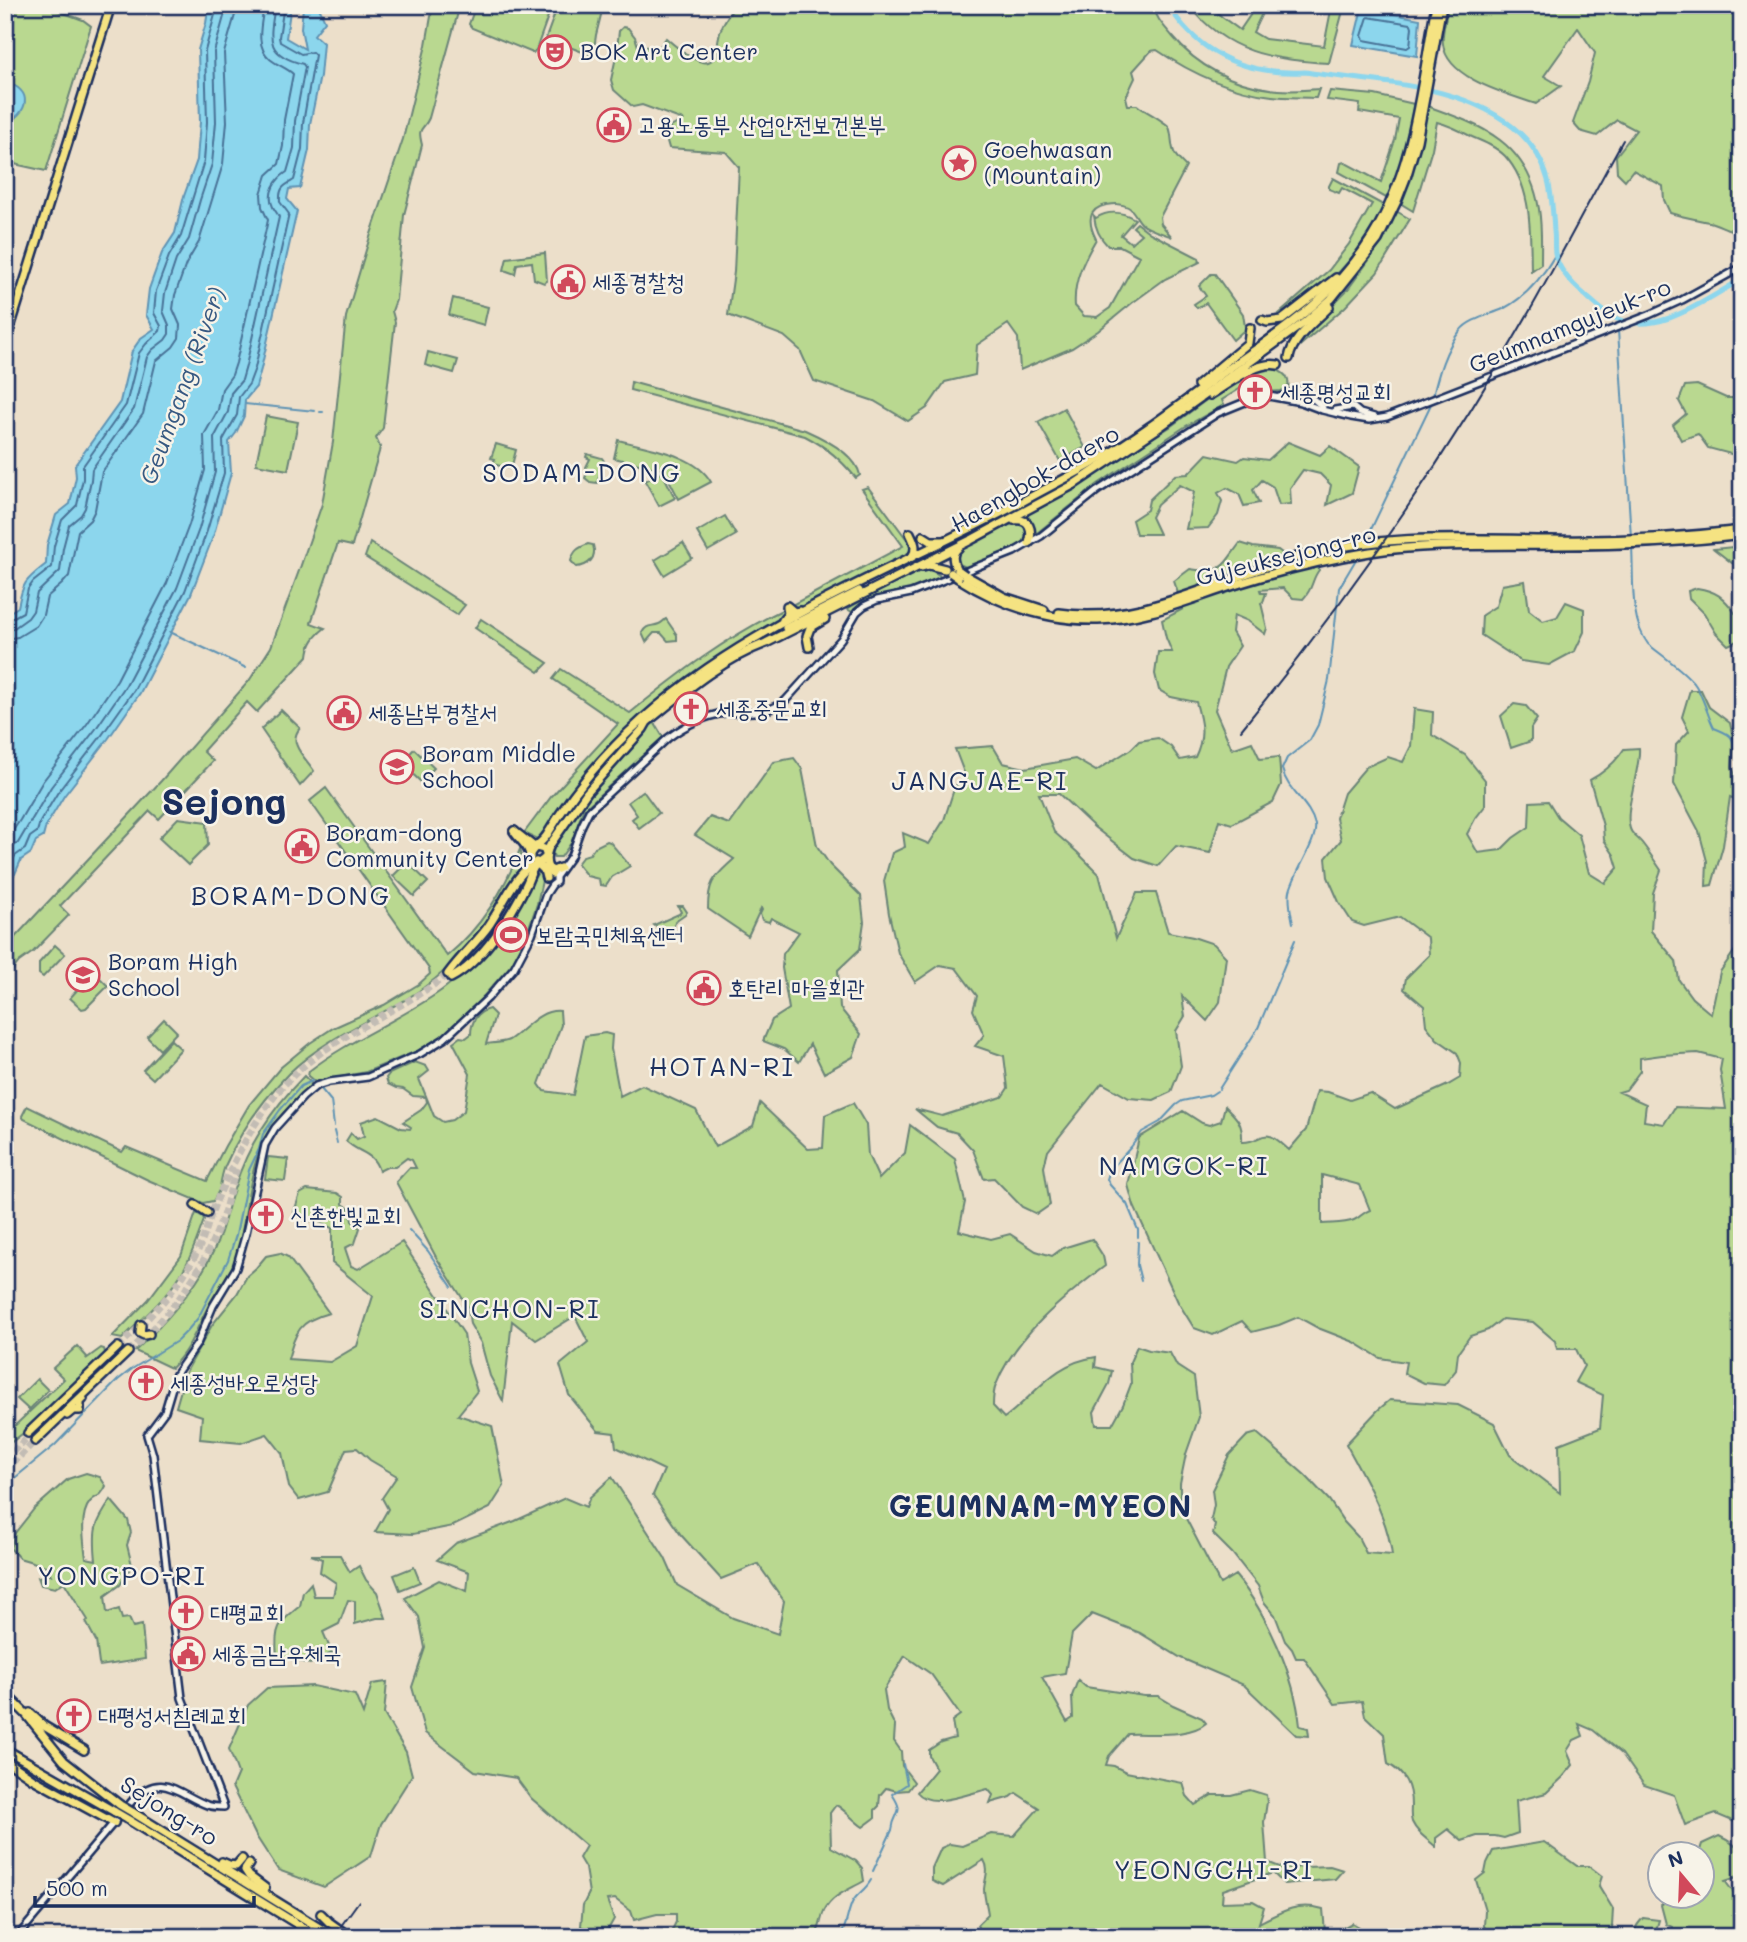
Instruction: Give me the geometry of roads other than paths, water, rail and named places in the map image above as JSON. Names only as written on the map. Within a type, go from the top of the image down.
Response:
[{"type":"main road","points":[[5,344],[108,18],[109,5]]},
{"type":"main road","points":[[5,328],[109,5]]},
{"type":"main road","name":"Haengbok-daero","points":[[1427,72],[1436,5]]},
{"type":"main road","name":"Haengbok-daero","points":[[1155,426],[1308,312],[1345,274],[1371,238],[1397,187],[1406,162],[1442,5]]},
{"type":"main road","name":"Haengbok-daero","points":[[744,649],[785,634],[910,571],[951,569],[971,540],[992,525],[1073,485],[1097,465],[1321,308],[1341,288],[1378,240],[1406,178],[1417,141],[1420,108]]},
{"type":"main road","points":[[1289,358],[1298,339],[1347,287],[1371,255],[1378,240]]},
{"type":"main road","points":[[1262,320],[1272,322],[1286,318],[1338,276],[1362,249]]},
{"type":"main road","name":"Geumnamgujeuk-ro","points":[[114,1823],[139,1793],[148,1787],[159,1785],[185,1793],[208,1805],[224,1807],[183,1698],[153,1455],[147,1435],[165,1412],[176,1374],[197,1344],[213,1306],[236,1268],[265,1144],[275,1128],[310,1089],[329,1082],[368,1077],[414,1057],[444,1039],[488,998],[511,972],[527,944],[539,914],[549,876],[572,852],[589,811],[671,735],[691,724],[724,713],[758,713],[773,709],[789,696],[841,639],[864,606],[877,600],[911,593],[1004,556],[1029,543],[1097,491],[1209,417],[1269,396],[1369,420],[1380,418],[1408,410],[1648,316],[1742,267]]},
{"type":"main road","points":[[1155,426],[1248,343],[1250,328]]},
{"type":"main road","points":[[1155,426],[1173,421],[1252,370],[1268,364],[1278,366]]},
{"type":"main road","name":"Geumnamgujeuk-ro","points":[[1276,397],[1301,389],[1306,392]]},
{"type":"main road","points":[[1295,393],[1294,398],[1300,402],[1306,398],[1306,392]]},
{"type":"main road","points":[[1306,392],[1328,410],[1353,407],[1357,411],[1356,415],[1350,416],[1346,412],[1348,408]]},
{"type":"main road","name":"Geumnamgujeuk-ro","points":[[1357,411],[1370,417],[1408,410]]},
{"type":"main road","name":"Haengbok-daero","points":[[536,847],[643,729],[645,720],[777,625],[912,557],[926,543],[948,540],[1097,465]]},
{"type":"main road","points":[[992,525],[1016,519],[1024,520],[1031,529],[1029,543]]},
{"type":"main road","points":[[967,530],[963,534],[964,538],[971,540]]},
{"type":"main road","name":"Gujeuksejong-ro","points":[[951,569],[978,591],[1019,609],[1061,618],[1100,620],[1143,615],[1243,582],[1351,555],[1438,545],[1623,542],[1742,532]]},
{"type":"main road","points":[[910,533],[916,547],[912,557]]},
{"type":"main road","name":"Gujeuksejong-ro","points":[[951,569],[1023,604],[1063,614],[1101,615],[1159,605],[1282,561],[1372,541],[1458,537],[1623,542]]},
{"type":"main road","points":[[948,540],[926,543],[951,569]]},
{"type":"main road","points":[[951,569],[954,552],[971,540]]},
{"type":"main road","points":[[903,561],[911,563],[910,571],[929,565],[951,569]]},
{"type":"main road","points":[[744,649],[884,577]]},
{"type":"main road","points":[[785,634],[795,631],[801,633],[809,647],[807,636],[810,628],[858,597]]},
{"type":"main road","points":[[525,842],[541,840],[556,825]]},
{"type":"main road","name":"Haengbok-daero","points":[[546,855],[556,825]]},
{"type":"main road","points":[[525,842],[541,847],[546,855],[549,876]]},
{"type":"main road","points":[[525,842],[533,861],[538,862],[549,876]]},
{"type":"main road","points":[[525,842],[527,862],[492,920],[449,976],[460,973],[486,947],[513,910],[538,862],[543,861],[546,855]]},
{"type":"main road","points":[[516,879],[526,870],[532,850],[536,847]]},
{"type":"main road","name":"Geumnamgujeuk-ro","points":[[560,868],[572,852]]},
{"type":"main road","points":[[549,876],[552,871],[560,868]]},
{"type":"main road","points":[[530,875],[537,869],[549,876]]},
{"type":"main road","points":[[516,879],[523,878],[527,884]]},
{"type":"main road","points":[[141,1325],[140,1333],[149,1334]]},
{"type":"main road","points":[[28,1433],[118,1347]]},
{"type":"main road","points":[[35,1441],[54,1422],[73,1410],[80,1410],[80,1402],[128,1352]]},
{"type":"main road","points":[[98,1366],[104,1367],[106,1374]]},
{"type":"main road","points":[[5,1692],[44,1726],[84,1750]]},
{"type":"main road","name":"Sejong-ro","points":[[5,1692],[64,1760],[118,1808]]},
{"type":"main road","name":"Sejong-ro","points":[[5,1749],[130,1815],[318,1937]]},
{"type":"main road","points":[[5,1760],[33,1779],[114,1823],[17,1937]]},
{"type":"main road","name":"Sejong-ro","points":[[130,1815],[175,1838],[334,1937]]},
{"type":"main road","points":[[175,1838],[229,1865],[236,1866],[246,1861],[247,1874],[290,1908]]},
{"type":"main road","points":[[321,1914],[350,1937]]},
{"type":"water","name":"Geumgang (River)","points":[[209,5],[291,5],[286,38],[305,49],[301,28],[303,7],[318,5],[325,21],[314,35],[323,43],[320,76],[310,124],[309,150],[300,188],[289,189],[287,199],[297,211],[261,369],[256,387],[245,400],[244,416],[229,442],[231,473],[214,534],[191,594],[140,693],[64,796],[46,826],[43,837],[36,841],[31,853],[21,860],[15,874],[5,885],[5,615],[18,607],[26,582],[46,564],[47,545],[56,515],[70,504],[76,477],[75,465],[120,402],[132,351],[141,338],[154,329],[146,315],[149,289],[162,253],[175,233],[197,160],[200,122],[198,50]]},
{"type":"water","points":[[1362,8],[1420,19],[1417,56],[1353,45]]},
{"type":"water","points":[[5,82],[21,90],[25,102],[19,114],[5,124]]},
{"type":"waterway","points":[[1168,5],[1194,37],[1226,58],[1244,65],[1263,70],[1305,72],[1419,88],[1447,94],[1499,117],[1531,145],[1544,167],[1550,191],[1555,253],[1559,265],[1580,291],[1615,318],[1631,323],[1664,320],[1697,306],[1742,279]]},
{"type":"waterway","points":[[1433,396],[1446,354],[1460,331],[1469,323],[1503,309],[1519,298],[1539,278],[1555,255]]},
{"type":"waterway","points":[[1618,330],[1631,537]]},
{"type":"waterway","points":[[1365,542],[1432,402]]},
{"type":"waterway","points":[[245,404],[315,411]]},
{"type":"waterway","points":[[1632,547],[1635,610],[1642,634],[1648,644],[1692,681],[1714,728],[1731,738],[1742,757]]},
{"type":"waterway","points":[[1293,923],[1290,891],[1313,839],[1315,825],[1282,769],[1287,758],[1310,740],[1318,725],[1329,680],[1339,588],[1358,556]]},
{"type":"waterway","points":[[170,632],[236,663]]},
{"type":"waterway","points":[[238,664],[246,668]]},
{"type":"waterway","points":[[1219,1089],[1258,1028],[1295,940]]},
{"type":"waterway","points":[[5,1486],[55,1445],[118,1380],[177,1341],[198,1318],[228,1260],[236,1235],[249,1170],[263,1134],[301,1086],[312,1081]]},
{"type":"waterway","points":[[321,1089],[331,1101],[334,1126]]},
{"type":"waterway","points":[[1138,1237],[1138,1230],[1127,1204],[1107,1179],[1110,1170],[1142,1132],[1160,1122],[1176,1105],[1217,1091]]},
{"type":"waterway","points":[[334,1131],[337,1143]]},
{"type":"waterway","points":[[409,1230],[428,1251],[452,1287]]},
{"type":"waterway","points":[[1138,1242],[1137,1265],[1141,1281]]},
{"type":"waterway","points":[[873,1871],[899,1809],[892,1794],[907,1784],[903,1764]]},
{"type":"waterway","points":[[840,1937],[852,1903],[871,1880]]},
{"type":"tunnel","points":[[973,531],[988,524]]},
{"type":"tunnel","points":[[884,579],[978,533]]},
{"type":"tunnel","points":[[533,865],[559,824]]},
{"type":"tunnel","points":[[490,929],[520,880]]},
{"type":"tunnel","points":[[461,968],[497,927]]},
{"type":"tunnel","points":[[118,1347],[161,1304],[188,1268],[199,1248],[234,1162],[256,1122],[292,1076],[335,1043],[429,988],[451,972]]},
{"type":"tunnel","points":[[128,1352],[172,1308],[195,1274],[222,1219],[238,1166]]},
{"type":"tunnel","points":[[5,1459],[126,1345]]},
{"type":"tunnel","points":[[5,1471],[35,1441]]},
{"type":"railway","points":[[1241,730],[1361,574],[1435,466],[1504,355],[1623,140]]},
{"type":"railway","points":[[333,1937],[359,1901]]},
{"type":"place","name":"BOK Art Center","points":[[555,52]]},
{"type":"place","name":"고용노동부 산업안전보건본부","points":[[614,125]]},
{"type":"place","name":"Goehwasan (Mountain)","points":[[959,163]]},
{"type":"place","name":"세종경찰청","points":[[568,282]]},
{"type":"place","name":"세종명성교회","points":[[1255,392]]},
{"type":"place","name":"세종중문교회","points":[[691,709]]},
{"type":"place","name":"세종남부경찰서","points":[[344,713]]},
{"type":"place","name":"Boram Middle School","points":[[397,767]]},
{"type":"place","name":"Boram-dong Community Center","points":[[302,846]]},
{"type":"place","name":"보람국민체육센터","points":[[511,935]]},
{"type":"place","name":"Boram High School","points":[[83,975]]},
{"type":"place","name":"호탄리 마을회관","points":[[704,988]]},
{"type":"place","name":"신촌한빛교회","points":[[266,1216]]},
{"type":"place","name":"세종성바오로성당","points":[[146,1383]]},
{"type":"place","name":"대평교회","points":[[186,1613]]},
{"type":"place","name":"세종금남우체국","points":[[188,1654]]},
{"type":"place","name":"대평성서침례교회","points":[[74,1716]]},
{"type":"district","name":"SODAM-DONG","points":[[582,473]]},
{"type":"district","name":"JANGJAE-RI","points":[[980,781]]},
{"type":"district","name":"Sejong","points":[[224,802]]},
{"type":"district","name":"BORAM-DONG","points":[[291,896]]},
{"type":"district","name":"HOTAN-RI","points":[[722,1067]]},
{"type":"district","name":"NAMGOK-RI","points":[[1184,1166]]},
{"type":"district","name":"SINCHON-RI","points":[[510,1309]]},
{"type":"district","name":"GEUMNAM-MYEON","points":[[1041,1507]]},
{"type":"district","name":"YONGPO-RI","points":[[122,1576]]},
{"type":"district","name":"YEONGCHI-RI","points":[[1214,1870]]}]
